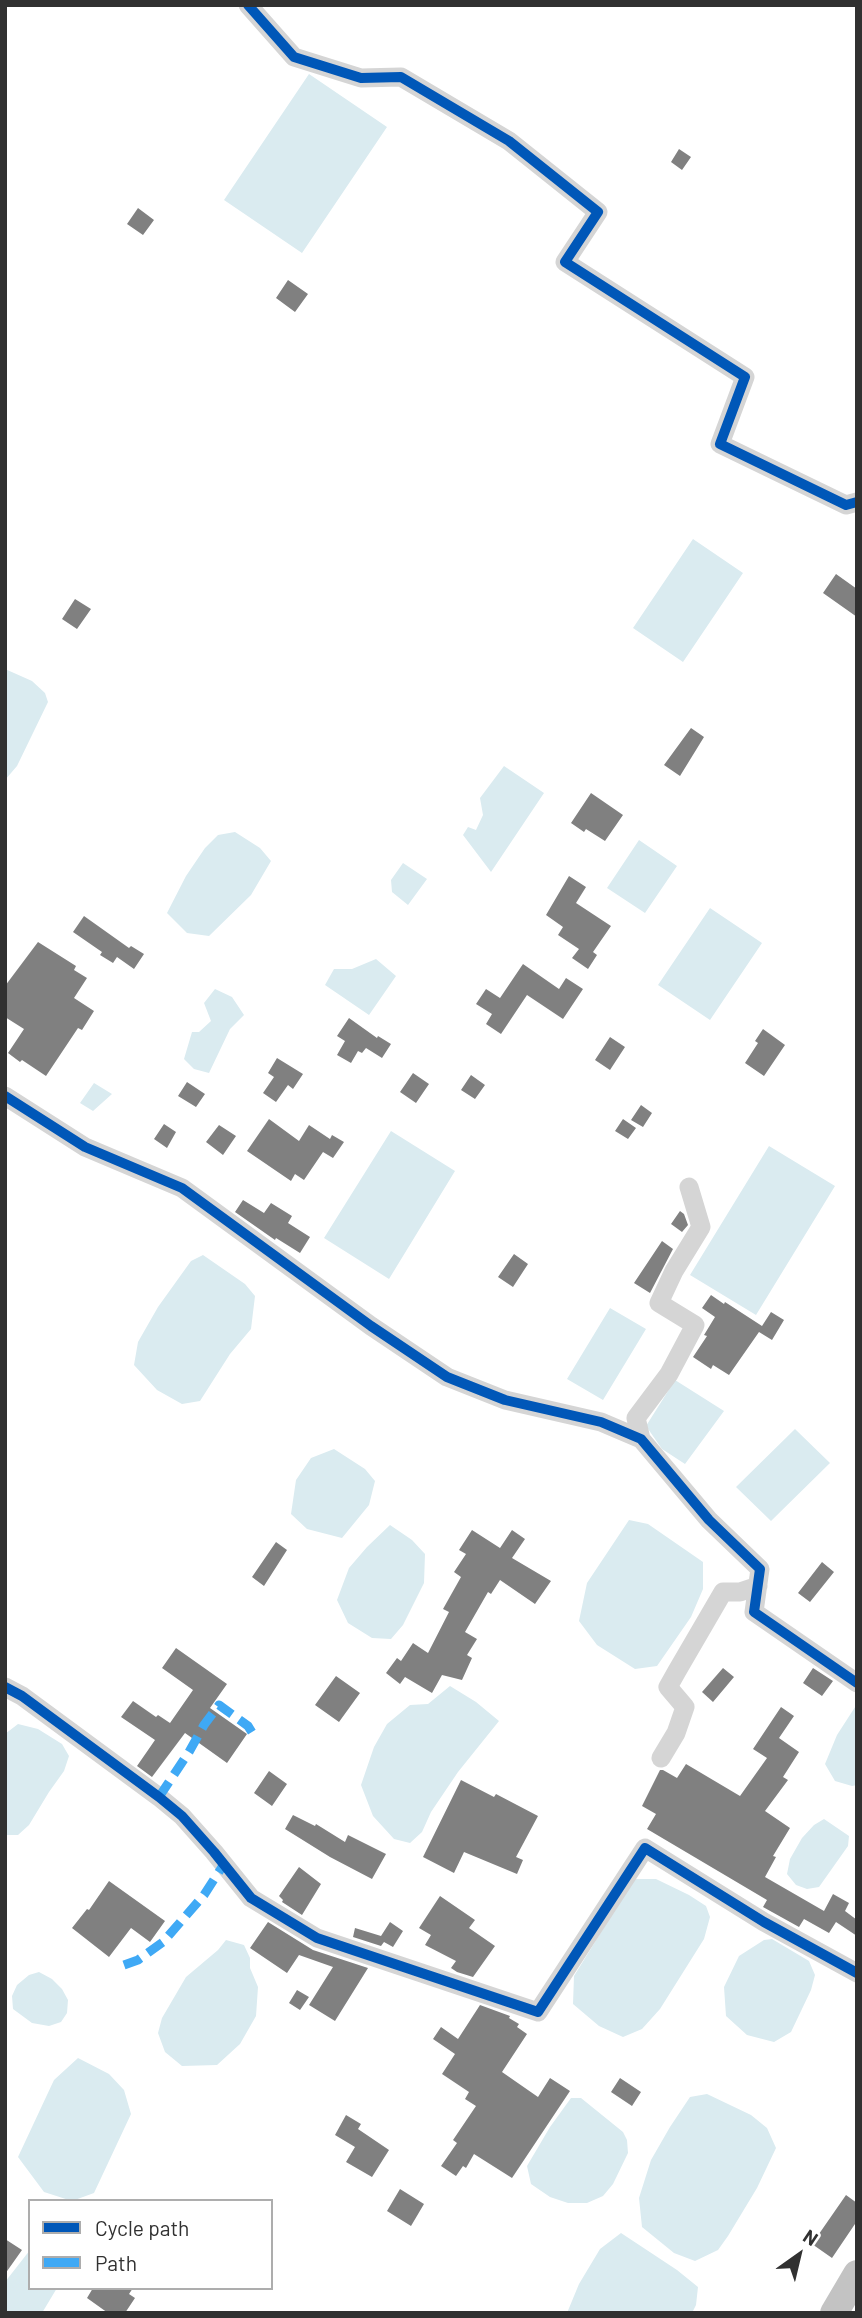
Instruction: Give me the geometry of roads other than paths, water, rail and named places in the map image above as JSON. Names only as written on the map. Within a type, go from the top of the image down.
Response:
[{"type":"highway","points":[[834,2313],[857,2274]]},
{"type":"street","points":[[247,5],[294,57],[361,78],[401,77],[509,141],[597,212],[565,262],[745,377],[720,444],[846,505],[857,502]]},
{"type":"street","points":[[5,1096],[85,1147],[182,1188],[371,1326],[447,1377],[505,1400],[601,1422],[641,1440],[709,1520],[760,1569],[754,1612],[857,1683]]},
{"type":"street","points":[[641,1440],[636,1418],[669,1374],[695,1325],[660,1303],[674,1271],[701,1227],[690,1186]]},
{"type":"street","points":[[661,1758],[676,1733],[685,1707],[668,1687],[677,1671],[723,1592],[740,1592],[758,1586]]},
{"type":"street","points":[[5,1687],[22,1696],[159,1797],[182,1816],[251,1898],[317,1938],[538,2012],[645,1848],[764,1923],[857,1973]]}]
